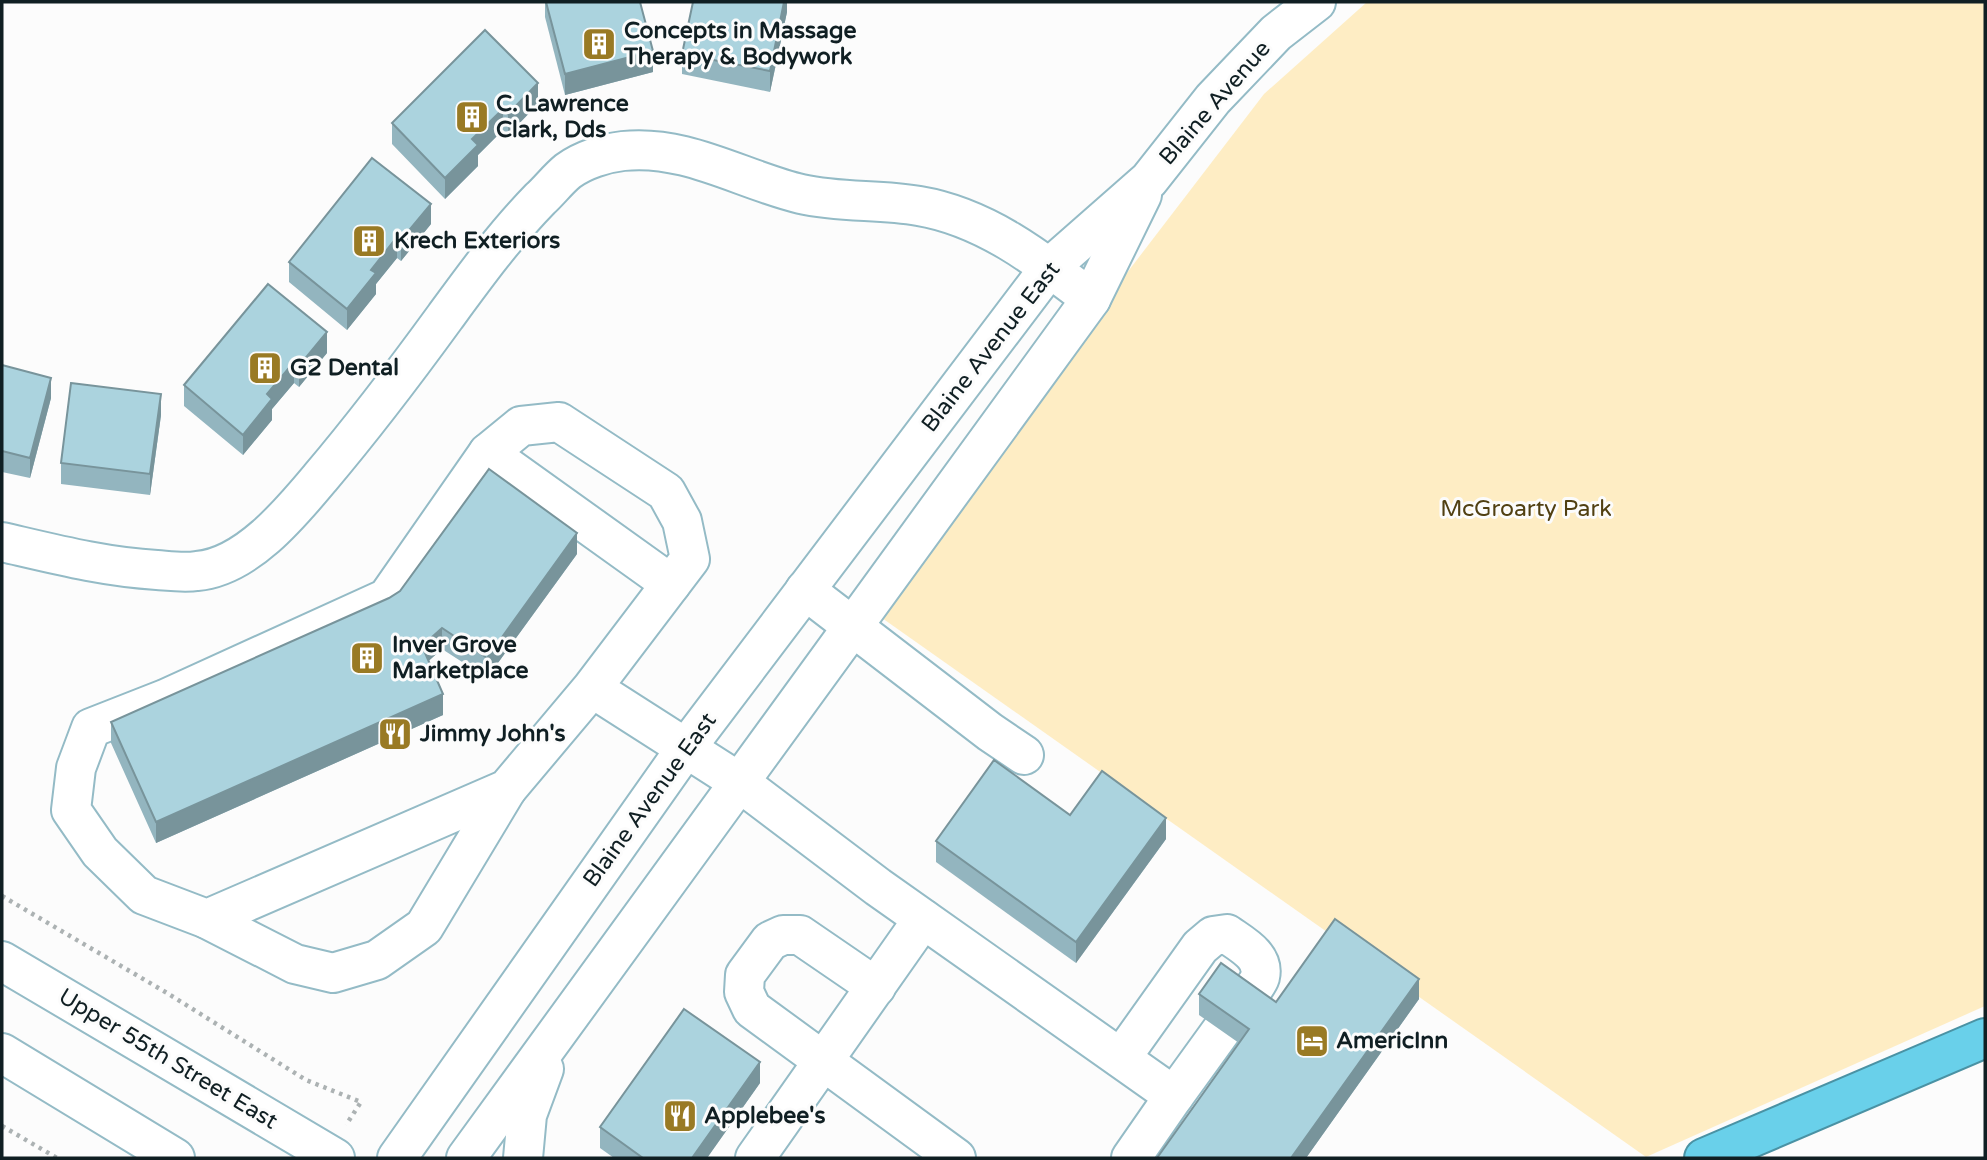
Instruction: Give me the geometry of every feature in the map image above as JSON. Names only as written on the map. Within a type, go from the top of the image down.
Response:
[{"type":"highway","points":[[1704,1158],[1985,1038]]},
{"type":"street","name":"Blaine Avenue","points":[[1149,180],[1213,99],[1276,33],[1316,2]]},
{"type":"street","points":[[2,542],[90,563],[176,571],[198,571],[227,563],[250,549],[294,510],[382,404],[519,221],[568,171],[593,158],[623,151],[659,151],[687,156],[800,193],[839,200],[918,205],[961,215],[993,231],[1049,267],[1091,299]]},
{"type":"street","name":"Blaine Avenue East","points":[[397,1158],[686,748],[1049,267],[1149,180]]},
{"type":"street","name":"Blaine Avenue East","points":[[466,1158],[1091,299],[1149,180]]},
{"type":"street","points":[[559,422],[666,492],[682,520],[690,559],[671,584],[592,688],[507,789],[424,927],[377,960],[333,973],[295,964],[207,919],[145,895],[100,852],[71,810],[76,768],[91,728],[165,699],[387,598],[488,453],[522,426],[559,422]]},
{"type":"street","points":[[488,453],[671,584]]},
{"type":"street","points":[[805,590],[1024,755]]},
{"type":"street","points":[[592,688],[739,782],[923,919],[1174,1096]]},
{"type":"street","points":[[207,919],[507,789]]},
{"type":"street","points":[[766,1154],[823,1062],[923,919]]},
{"type":"street","points":[[1121,1058],[1200,947],[1213,936],[1227,934],[1253,952],[1259,964],[1260,977],[1244,1000]]},
{"type":"street","points":[[876,987],[800,935],[783,935],[770,941],[745,975],[744,992],[752,1009],[957,1158]]},
{"type":"street","name":"Upper 55th Street East","points":[[2,961],[331,1156]]},
{"type":"street","points":[[523,1158],[527,1115],[559,1030]]},
{"type":"street","points":[[1131,1158],[1221,1031]]},
{"type":"street","points":[[2,1053],[175,1158]]},
{"type":"street","points":[[54,1083],[129,1158]]},
{"type":"path","points":[[2,896],[167,993],[306,1080],[361,1102],[331,1156]]},
{"type":"path","points":[[2,1126],[57,1158]]},
{"type":"green space","name":"McGroarty Park","points":[[1367,2],[1985,2],[1985,1006],[1646,1157],[882,618],[1123,278],[1264,94]]},
{"type":"building","name":"Concepts in Massage Therapy & Bodywork","points":[[546,2],[640,2],[653,51],[565,74]]},
{"type":"building","points":[[693,2],[784,2],[770,71],[682,54]]},
{"type":"building","name":"C. Lawrence Clark, Dds","points":[[485,30],[538,83],[508,114],[503,109],[472,139],[478,145],[445,178],[392,123]]},
{"type":"building","name":"Krech Exteriors","points":[[372,158],[431,204],[401,240],[397,237],[371,270],[376,273],[347,309],[289,262]]},
{"type":"building","name":"G2 Dental","points":[[268,284],[327,332],[299,366],[294,362],[267,394],[272,399],[243,435],[184,385]]},
{"type":"building","points":[[2,365],[51,378],[30,458],[2,451]]},
{"type":"building","points":[[71,383],[161,394],[150,474],[61,463]]},
{"type":"building","name":"Inver Grove Marketplace","points":[[489,469],[577,533],[487,658],[442,628],[422,646],[443,694],[156,822],[111,722],[400,591]]},
{"type":"building","points":[[994,760],[1070,815],[1102,771],[1166,818],[1076,942],[936,841]]},
{"type":"building","name":"AmericInn","points":[[1335,919],[1419,979],[1291,1158],[1157,1158],[1249,1029],[1199,994],[1221,963],[1276,1002]]},
{"type":"building","name":"Applebee's","points":[[684,1009],[760,1062],[692,1158],[643,1158],[600,1127]]},
{"type":"place","name":"Concepts in Massage Therapy & Bodywork","points":[[599,44]]},
{"type":"place","name":"C. Lawrence Clark, Dds","points":[[472,117]]},
{"type":"place","name":"Krech Exteriors","points":[[369,241]]},
{"type":"place","name":"G2 Dental","points":[[265,368]]},
{"type":"place","name":"Inver Grove Marketplace","points":[[367,658]]},
{"type":"place","name":"Jimmy John's","points":[[395,734]]},
{"type":"place","name":"AmericInn","points":[[1312,1041]]},
{"type":"place","name":"Applebee's","points":[[680,1116]]}]
